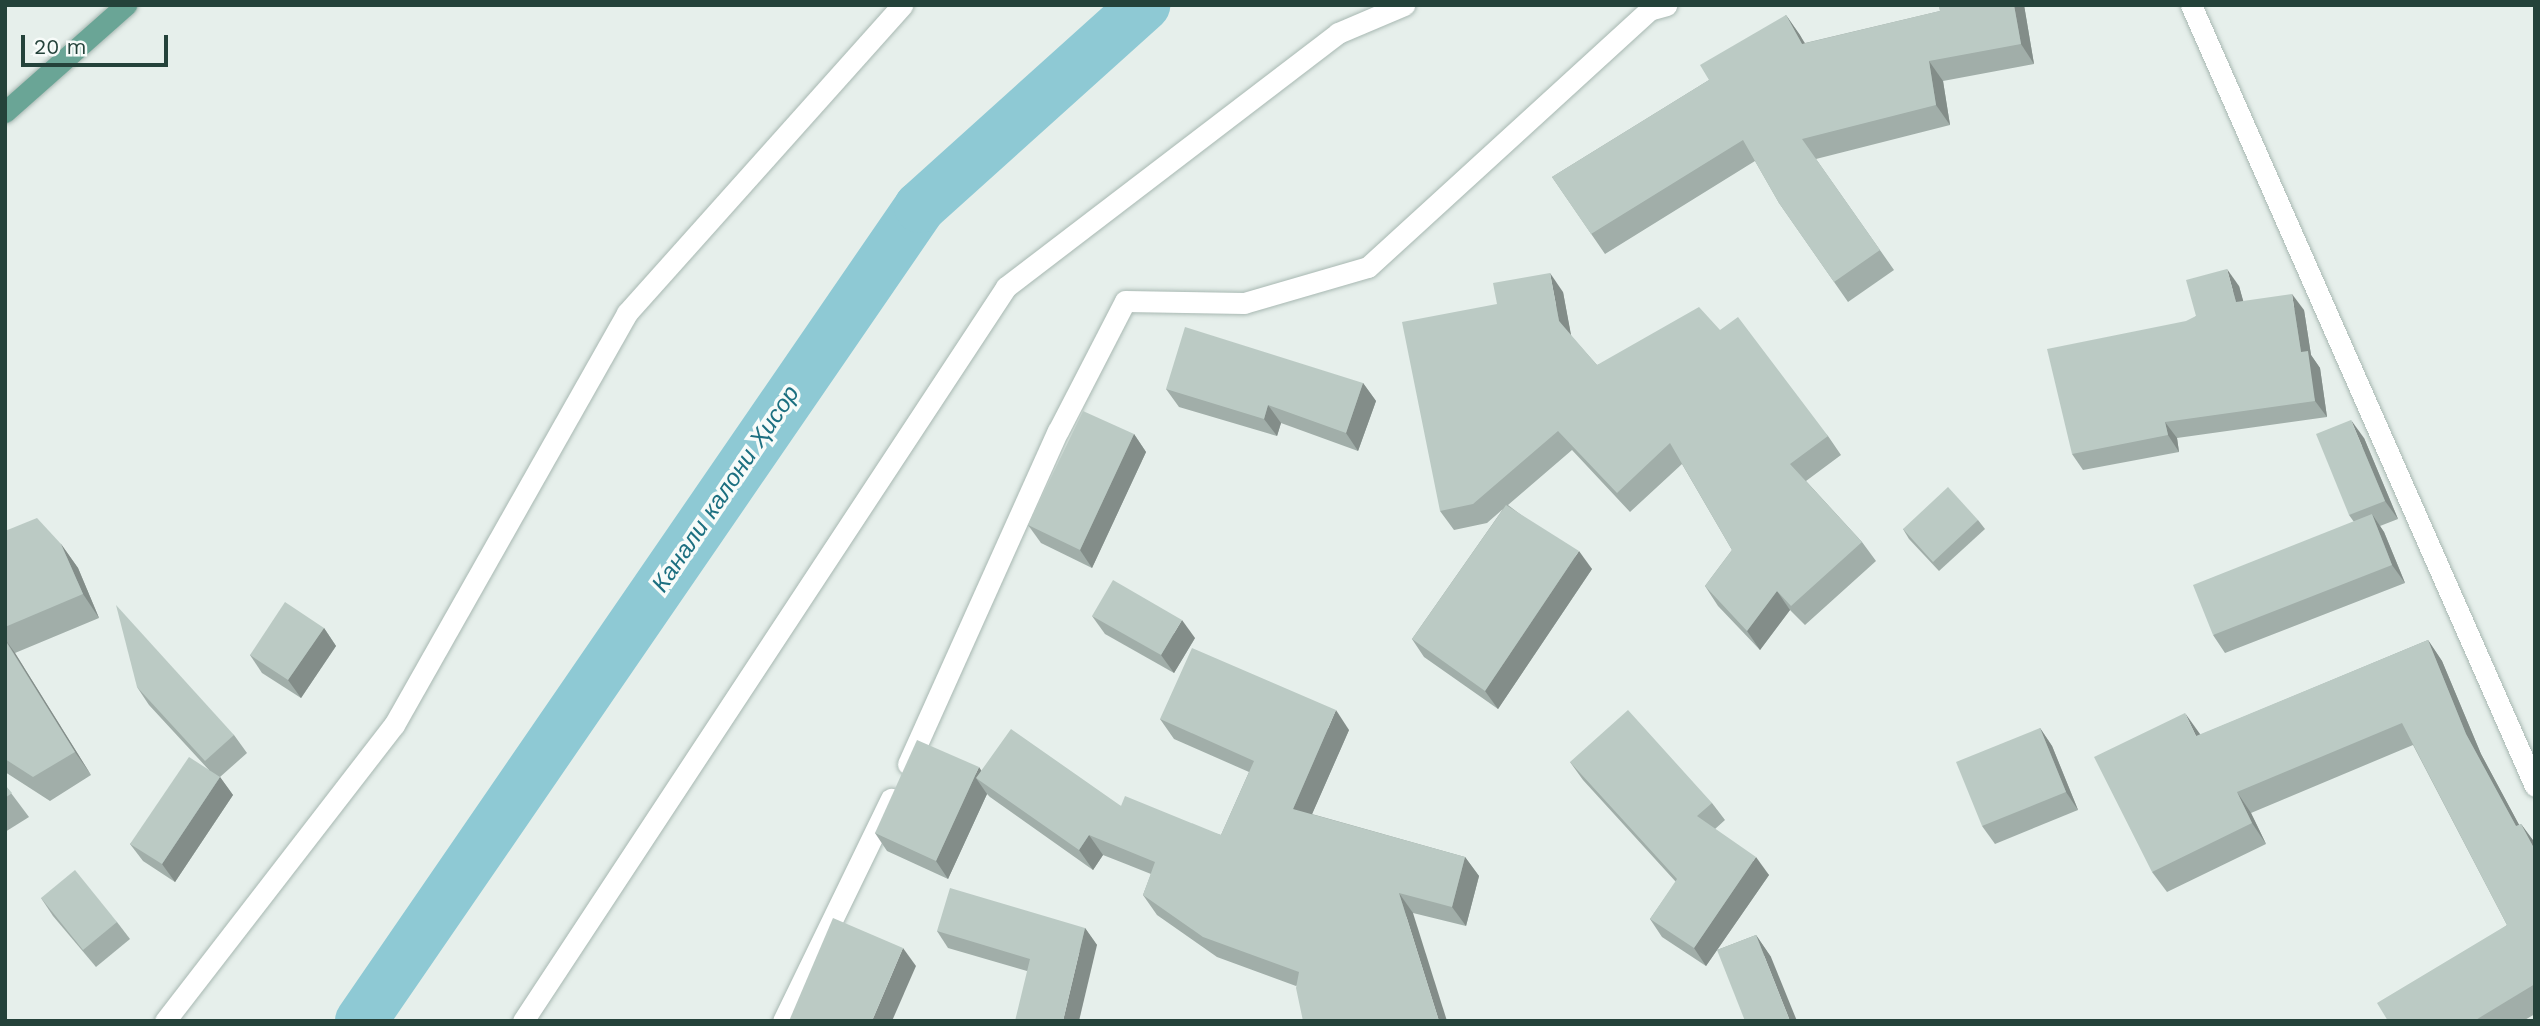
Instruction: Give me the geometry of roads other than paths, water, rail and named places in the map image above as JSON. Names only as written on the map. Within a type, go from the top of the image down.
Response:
[{"type":"main road","points":[[5,112],[126,5]]},
{"type":"street","points":[[165,1021],[394,725],[627,313],[902,5]]},
{"type":"street","points":[[523,1021],[1006,287],[1338,33],[1404,5]]},
{"type":"street","points":[[783,1021],[937,704],[1058,431],[1125,302],[1244,303],[1367,267],[1649,10],[1666,5]]},
{"type":"street","points":[[2191,5],[2535,786]]},
{"type":"waterway","name":"Канали калони Ҳисор","points":[[361,1021],[920,207],[1144,5]]}]
